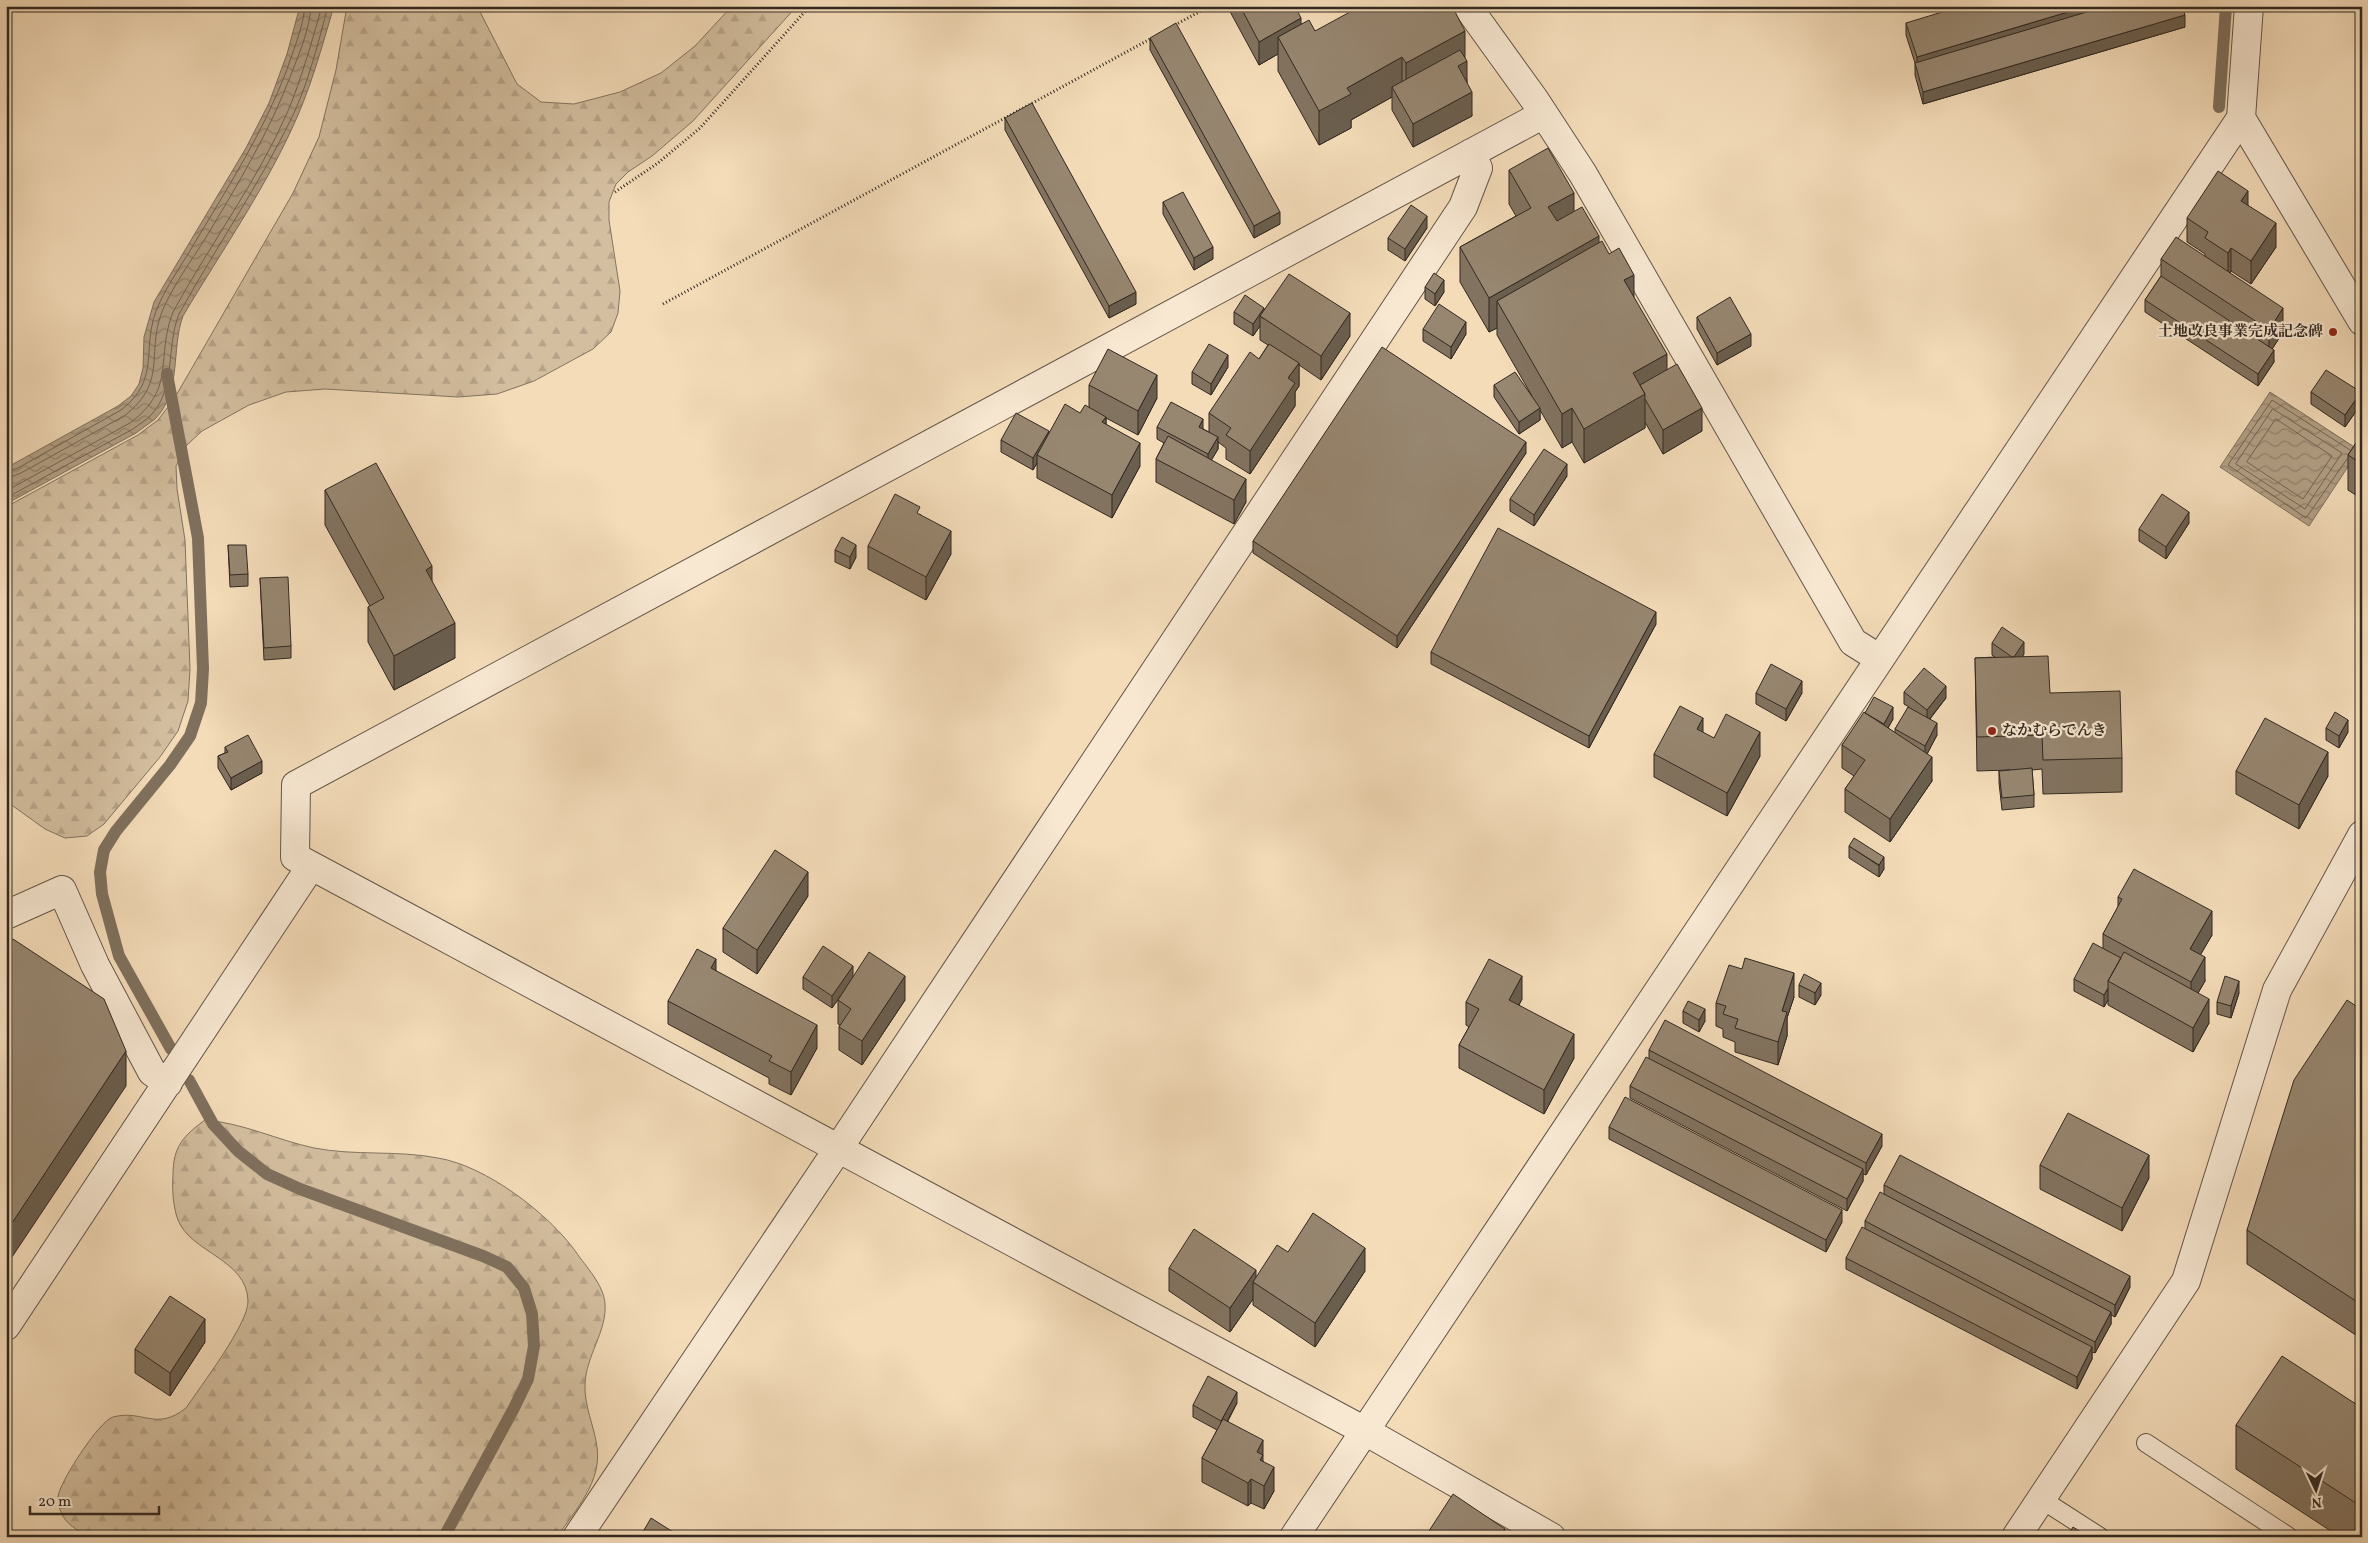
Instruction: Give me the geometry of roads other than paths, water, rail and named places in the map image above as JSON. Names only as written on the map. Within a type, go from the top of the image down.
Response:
[{"type":"street","points":[[1467,6],[1544,114],[1583,174],[1853,642],[1880,659]]},
{"type":"street","points":[[1294,1537],[2241,118],[2249,6]]},
{"type":"street","points":[[1544,114],[296,785],[295,857],[1365,1431],[1551,1537]]},
{"type":"street","points":[[2241,118],[2362,321]]},
{"type":"street","points":[[577,1537],[838,1149],[1463,207],[1478,168],[1471,153]]},
{"type":"street","points":[[2016,1537],[2186,1281],[2277,990],[2362,835]]},
{"type":"street","points":[[6,1326],[311,866]]},
{"type":"street","points":[[6,915],[62,890],[95,965],[152,1072],[168,1083]]},
{"type":"lane","points":[[2146,1444],[2289,1537]]},
{"type":"lane","points":[[2041,1499],[2100,1537]]},
{"type":"water","points":[[300,6],[334,6],[313,75],[298,115],[273,167],[183,316],[177,342],[173,383],[163,408],[155,419],[136,433],[6,504],[6,468],[118,406],[131,396],[139,384],[143,368],[144,337],[154,302],[246,148],[269,103],[287,54]]},
{"type":"water","points":[[2270,392],[2359,450],[2309,526],[2220,467]]},
{"type":"waterway","points":[[2219,107],[2226,6]]},
{"type":"waterway","points":[[167,374],[198,538],[203,669],[201,703],[190,736],[170,765],[116,831],[104,850],[100,872],[102,894],[119,956],[171,1049]]},
{"type":"waterway","points":[[189,1080],[213,1124],[238,1151],[267,1174],[300,1189],[483,1256],[507,1267],[524,1288],[532,1314],[534,1346],[528,1379],[444,1537]]},
{"type":"place","name":"土地改良事業完成記念碑","points":[[2333,332]]},
{"type":"place","name":"なかむらでんき","points":[[1992,731]]}]
